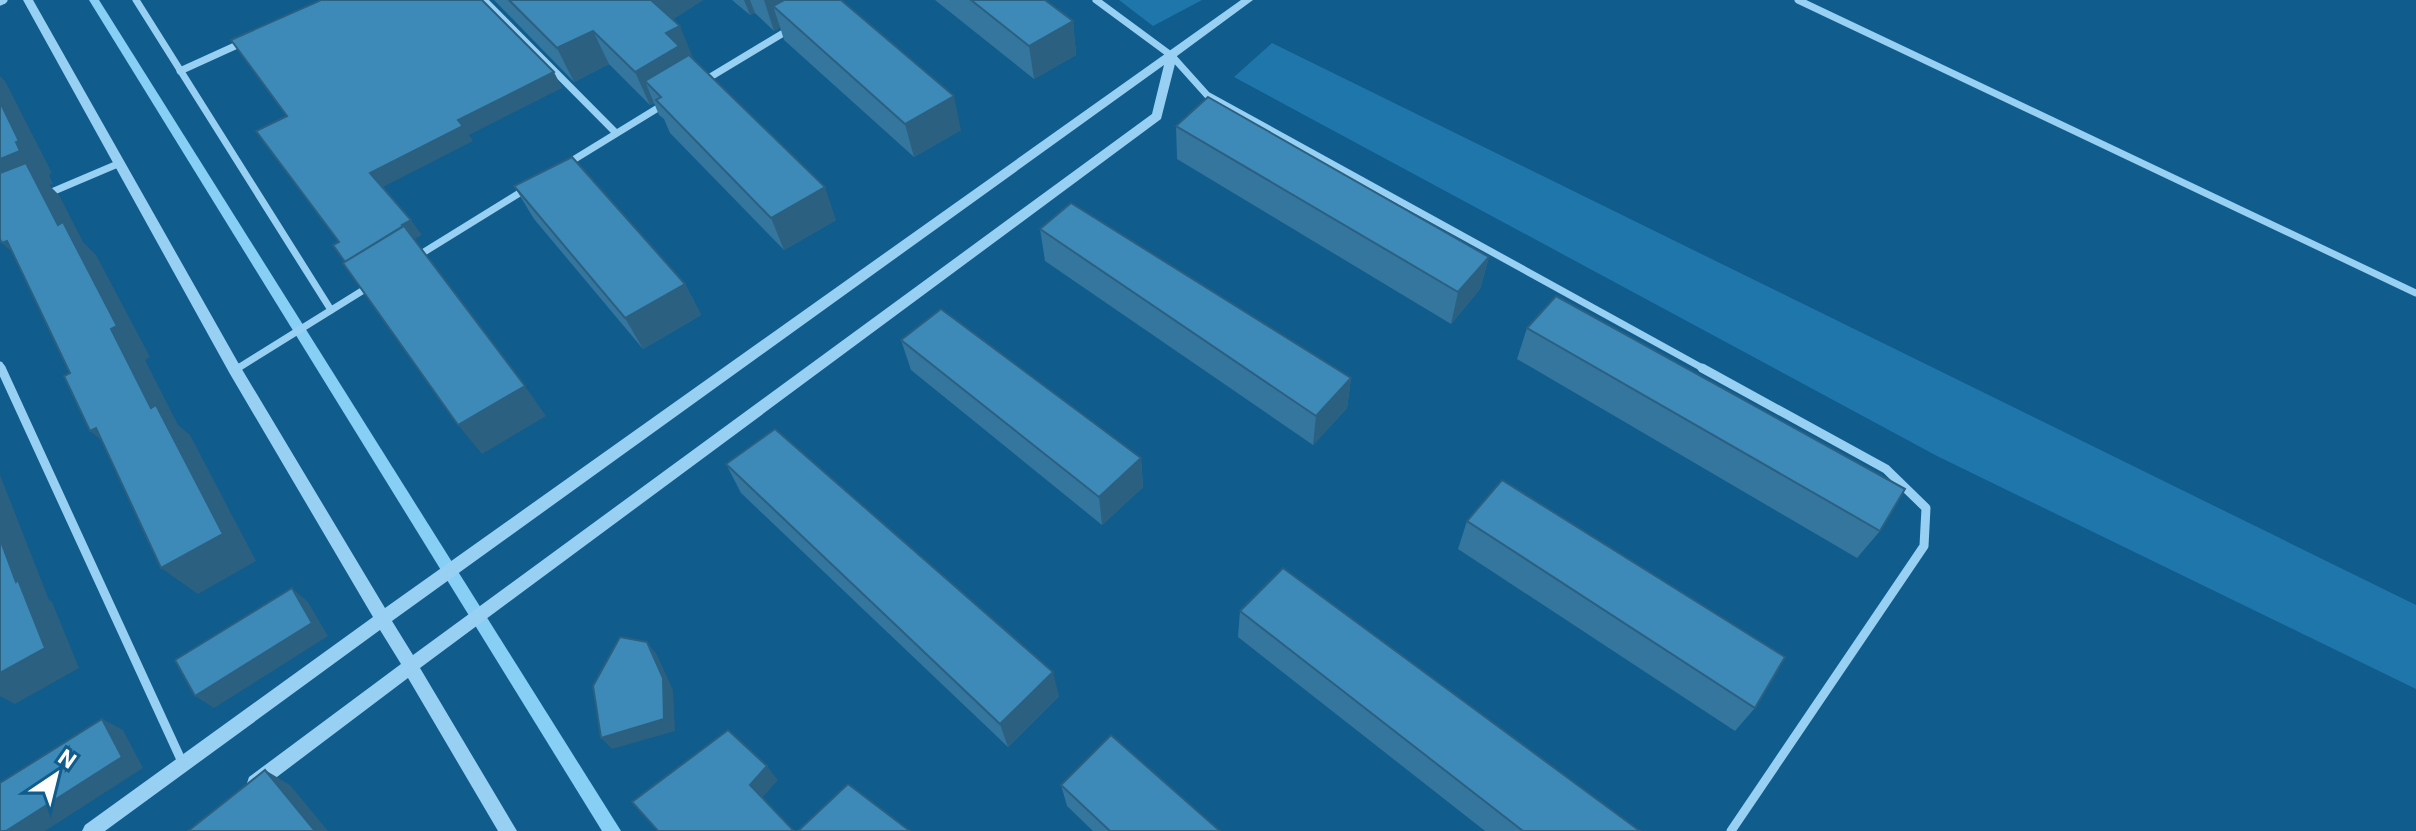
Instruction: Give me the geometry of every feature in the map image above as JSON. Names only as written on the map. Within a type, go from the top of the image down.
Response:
[{"type":"street","points":[[28,0],[235,370],[508,831]]},
{"type":"street","points":[[136,0],[331,310]]},
{"type":"street","points":[[484,0],[616,133]]},
{"type":"street","points":[[1096,0],[1172,56],[1207,95],[1886,469],[1926,508],[1924,546],[1731,831]]},
{"type":"street","points":[[91,831],[1248,0]]},
{"type":"street","points":[[1798,0],[2416,293]]},
{"type":"street","points":[[694,86],[799,23]]},
{"type":"street","points":[[180,71],[252,39]]},
{"type":"street","points":[[240,794],[1157,116],[1172,56]]},
{"type":"street","points":[[551,173],[668,102]]},
{"type":"street","points":[[40,197],[120,163]]},
{"type":"street","points":[[408,262],[538,181]]},
{"type":"street","points":[[235,370],[382,278]]},
{"type":"street","points":[[0,365],[183,764]]},
{"type":"shaded area","points":[[1119,0],[1202,0],[1153,26]]},
{"type":"shaded area","points":[[1272,43],[2416,605],[2416,689],[1937,456],[1234,77]]},
{"type":"building","points":[[321,0],[482,0],[554,72],[458,120],[463,126],[370,173],[411,220],[345,262],[333,245],[339,242],[256,131],[287,116],[231,40]]},
{"type":"building","points":[[509,0],[651,0],[680,26],[666,33],[679,46],[635,72],[593,31],[557,48]]},
{"type":"building","points":[[784,0],[841,0],[954,96],[905,124],[773,6]]},
{"type":"building","points":[[971,0],[1045,0],[1073,21],[1029,46]]},
{"type":"building","points":[[689,55],[825,187],[771,218],[656,100],[661,97],[645,81]]},
{"type":"building","points":[[1208,97],[1489,257],[1458,292],[1176,126]]},
{"type":"building","points":[[0,102],[19,141],[16,142],[20,151],[0,159]]},
{"type":"building","points":[[572,157],[685,284],[625,318],[514,186]]},
{"type":"building","points":[[26,163],[58,225],[63,222],[117,326],[111,329],[151,408],[156,405],[223,534],[161,568],[96,428],[90,431],[64,376],[70,373],[7,241],[2,243],[0,239],[0,173]]},
{"type":"building","points":[[1071,203],[1351,378],[1316,416],[1040,229]]},
{"type":"building","points":[[404,226],[525,386],[458,425],[343,263]]},
{"type":"building","points":[[1556,296],[1905,489],[1880,531],[1527,328]]},
{"type":"building","points":[[941,309],[1141,458],[1099,497],[901,340]]},
{"type":"building","points":[[775,429],[1053,672],[1000,724],[726,464]]},
{"type":"building","points":[[1502,480],[1785,657],[1755,708],[1467,521]]},
{"type":"building","points":[[0,539],[45,648],[0,673]]},
{"type":"building","points":[[1283,568],[1640,831],[1523,831],[1240,611]]},
{"type":"building","points":[[292,588],[312,623],[195,696],[175,660]]},
{"type":"building","points":[[620,637],[647,642],[663,678],[664,719],[601,738],[593,686]]},
{"type":"building","points":[[102,719],[122,757],[6,831],[0,831],[0,783]]},
{"type":"building","points":[[728,730],[767,766],[750,785],[794,831],[658,831],[632,802]]},
{"type":"building","points":[[1111,735],[1220,831],[1110,831],[1061,785]]},
{"type":"building","points":[[265,770],[315,831],[188,831]]},
{"type":"building","points":[[848,784],[910,831],[798,831]]},
{"type":"waterway","points":[[94,0],[612,831]]}]
